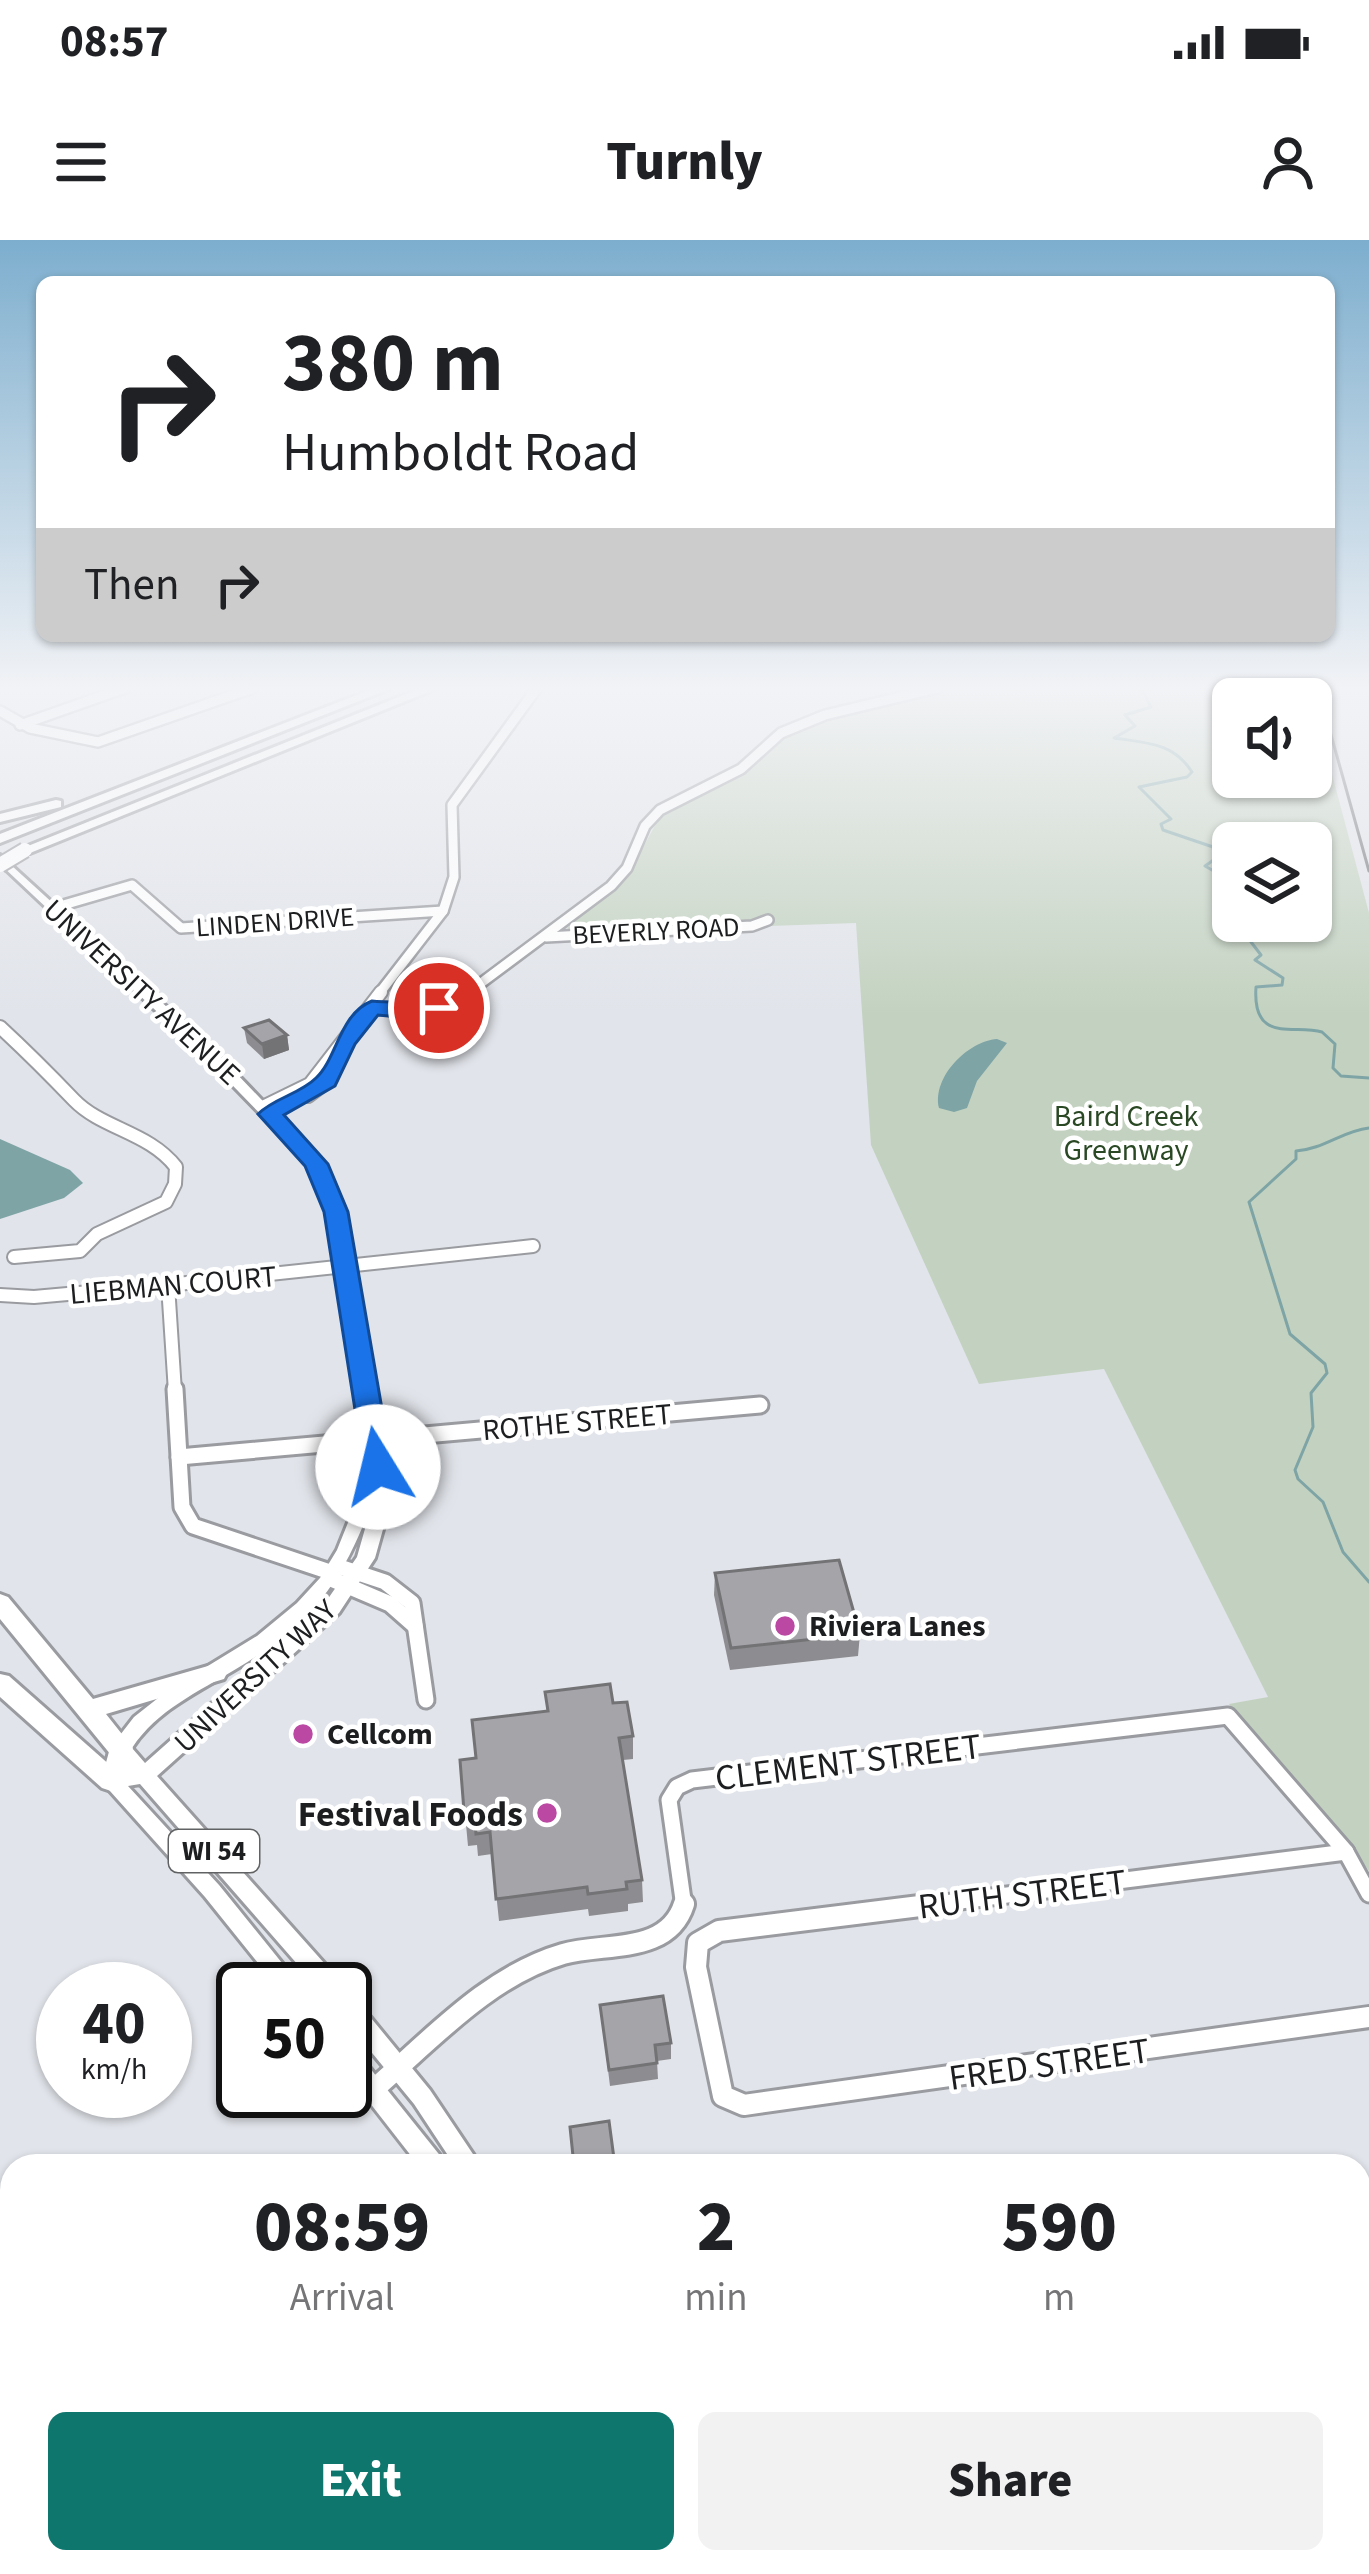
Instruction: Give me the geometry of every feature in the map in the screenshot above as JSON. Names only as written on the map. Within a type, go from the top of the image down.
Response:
[{"type":"highway","points":[[0,818],[77,797]]},
{"type":"highway","points":[[5,837],[107,797]]},
{"type":"highway","points":[[0,861],[158,797]]},
{"type":"highway","name":"WI 54","points":[[0,1603],[120,1748]]},
{"type":"highway","points":[[87,1710],[215,1673]]},
{"type":"highway","name":"WI 54","points":[[0,1683],[111,1781]]},
{"type":"main road","name":"UNIVERSITY AVENUE","points":[[0,861],[266,1110],[316,1164],[336,1212],[378,1467]]},
{"type":"main road","name":"UNIVERSITY WAY","points":[[342,1575],[280,1628],[161,1704],[134,1727],[120,1748],[111,1781],[144,1775],[299,1640],[342,1575],[384,1503],[385,1486],[378,1467]]},
{"type":"main road","name":"WI 54","points":[[120,1748],[309,1962]]},
{"type":"main road","name":"WI 54","points":[[111,1781],[270,1962]]},
{"type":"main road","points":[[372,2036],[460,2154]]},
{"type":"main road","points":[[372,2088],[425,2154]]},
{"type":"street","points":[[266,1110],[323,1086],[344,1043],[443,911],[454,877],[452,805],[457,797]]},
{"type":"street","points":[[372,1008],[419,1012],[448,1004],[543,938],[620,876],[645,826],[682,797]]},
{"type":"street","name":"LINDEN DRIVE","points":[[53,908],[132,885],[181,928],[443,911]]},
{"type":"street","name":"BEVERLY ROAD","points":[[543,938],[752,926],[768,920]]},
{"type":"street","points":[[0,1027],[75,1102],[162,1149],[176,1167],[175,1184],[166,1202],[97,1234],[80,1252],[14,1257]]},
{"type":"street","name":"LIEBMAN COURT","points":[[0,1295],[34,1297],[168,1286],[533,1246]]},
{"type":"street","points":[[168,1286],[179,1495],[193,1526],[342,1575],[390,1604],[415,1626],[426,1700]]},
{"type":"street","name":"ROTHE STREET","points":[[178,1457],[760,1405]]},
{"type":"street","name":"CLEMENT STREET","points":[[374,2090],[492,1987],[518,1972],[566,1954],[647,1941],[670,1930],[686,1901],[669,1806],[671,1795],[684,1783],[1228,1717],[1346,1852]]},
{"type":"street","points":[[1346,1852],[1369,1894]]},
{"type":"street","name":"RUTH STREET","points":[[730,2101],[718,2084],[696,1966],[700,1941],[719,1931],[1346,1852]]},
{"type":"street","name":"FRED STREET","points":[[730,2101],[752,2105],[1369,2018]]},
{"type":"green space","name":"Baird Creek Greenway","points":[[698,797],[1338,797],[1369,913],[1369,1871],[1337,1827],[1229,1704],[1268,1697],[1104,1369],[979,1384],[871,1145],[856,923],[575,933],[567,928],[627,877],[659,818]]},
{"type":"water","points":[[997,1039],[1007,1043],[977,1081],[967,1108],[954,1112],[939,1108],[941,1084],[954,1063],[975,1046]]},
{"type":"water","points":[[0,1139],[70,1170],[83,1183],[64,1198],[0,1219]]},
{"type":"building","points":[[269,1020],[287,1035],[262,1044],[244,1028]]},
{"type":"building","name":"Riviera Lanes","points":[[839,1560],[860,1634],[731,1648],[715,1573]]},
{"type":"building","name":"Festival Foods","points":[[610,1684],[613,1703],[627,1702],[633,1736],[619,1738],[642,1880],[626,1882],[627,1889],[588,1894],[587,1887],[496,1899],[490,1832],[476,1834],[475,1822],[465,1824],[460,1760],[476,1758],[472,1720],[548,1711],[545,1692]]},
{"type":"building","points":[[663,1996],[671,2043],[655,2045],[657,2063],[609,2070],[600,2005]]},
{"type":"building","points":[[609,2121],[613,2154],[573,2154],[570,2127]]},
{"type":"waterway","points":[[1149,797],[1171,819],[1161,824],[1163,830],[1212,847]]},
{"type":"waterway","points":[[1212,861],[1205,866],[1212,870]]},
{"type":"waterway","points":[[1251,942],[1261,955],[1255,960],[1283,978],[1282,985],[1256,987],[1256,1005],[1267,1024],[1322,1032],[1335,1044],[1333,1068],[1341,1076],[1369,1078]]},
{"type":"waterway","points":[[1369,1128],[1296,1151],[1296,1159],[1249,1202],[1290,1334],[1325,1364],[1327,1373],[1311,1393],[1313,1427],[1295,1470],[1298,1479],[1323,1502],[1343,1552],[1369,1582]]},
{"type":"railway","points":[[1348,797],[1369,871]]},
{"type":"place","name":"Riviera Lanes","points":[[785,1626]]},
{"type":"place","name":"Cellcom","points":[[303,1734]]},
{"type":"place","name":"Festival Foods","points":[[547,1813]]},
{"type":"route","points":[[378,1467],[336,1212],[316,1164],[270,1114],[328,1081],[344,1043],[372,1008],[409,1012],[439,1008]]}]
